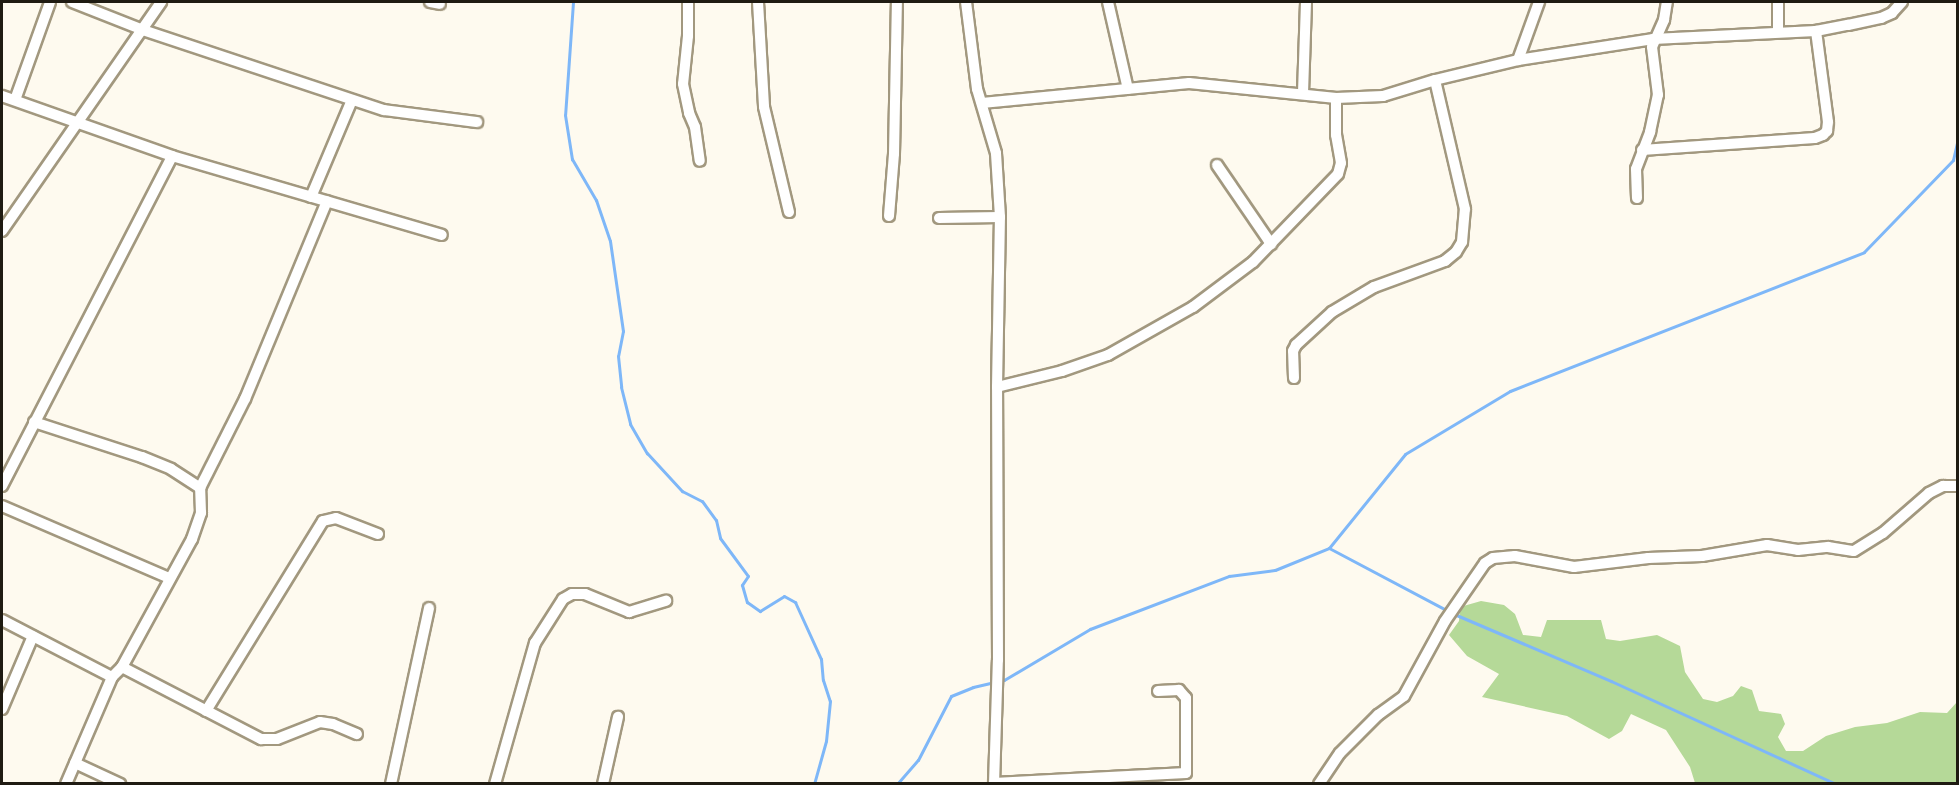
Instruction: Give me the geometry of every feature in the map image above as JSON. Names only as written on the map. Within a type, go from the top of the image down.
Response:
[{"type":"street","points":[[15,100],[50,2]]},
{"type":"street","points":[[72,2],[143,30],[384,110],[477,122]]},
{"type":"street","points":[[2,231],[162,2]]},
{"type":"street","points":[[688,2],[688,36],[683,84],[689,113],[695,127],[700,161]]},
{"type":"street","points":[[758,2],[764,107],[789,212]]},
{"type":"street","points":[[889,216],[894,154],[897,2]]},
{"type":"street","points":[[966,2],[970,51],[996,153],[1000,217],[997,387],[998,660],[994,783],[1186,773],[1186,698],[1179,690],[1158,691]]},
{"type":"street","points":[[1108,2],[1128,89]]},
{"type":"street","points":[[1303,93],[1306,2]]},
{"type":"street","points":[[1518,60],[1539,2]]},
{"type":"street","points":[[1637,198],[1636,169],[1650,132],[1658,95],[1652,54],[1653,39],[1664,20],[1667,2]]},
{"type":"street","points":[[1778,2],[1778,32]]},
{"type":"street","points":[[982,104],[1189,83],[1336,98],[1383,96],[1435,80],[1518,60],[1653,39],[1816,31],[1881,18],[1892,13],[1902,2]]},
{"type":"street","points":[[1642,150],[1815,138],[1823,135],[1827,131],[1828,123],[1816,31]]},
{"type":"street","points":[[1294,378],[1293,351],[1296,345],[1332,312],[1374,287],[1445,261],[1456,252],[1462,242],[1465,209],[1435,80]]},
{"type":"street","points":[[2,96],[172,156],[442,235]]},
{"type":"street","points":[[997,387],[1062,371],[1108,355],[1193,307],[1253,262],[1338,174],[1341,163],[1336,135],[1336,98]]},
{"type":"street","points":[[311,197],[352,100]]},
{"type":"street","points":[[2,486],[172,156]]},
{"type":"street","points":[[1217,165],[1270,244]]},
{"type":"street","points":[[66,783],[112,677],[122,667],[192,539],[201,513],[200,488],[245,399],[327,201]]},
{"type":"street","points":[[939,218],[1000,217]]},
{"type":"street","points":[[34,422],[171,469],[200,488]]},
{"type":"street","points":[[1319,783],[1340,753],[1378,715],[1404,696],[1445,621],[1485,563],[1493,558],[1515,555],[1574,567],[1648,558],[1702,556],[1767,545],[1798,550],[1828,547],[1854,551],[1883,533],[1929,493],[1943,486],[1958,486]]},
{"type":"street","points":[[2,506],[169,578]]},
{"type":"street","points":[[206,711],[323,521],[336,518],[378,534]]},
{"type":"street","points":[[495,783],[535,643],[563,599],[572,594],[585,594],[630,612],[666,601]]},
{"type":"street","points":[[391,783],[429,608]]},
{"type":"street","points":[[2,620],[112,677]]},
{"type":"street","points":[[2,709],[33,636]]},
{"type":"street","points":[[122,667],[261,739],[278,739],[320,722],[333,724],[357,734]]},
{"type":"street","points":[[603,783],[618,717]]},
{"type":"street","points":[[75,763],[120,783]]},
{"type":"green space","points":[[1481,601],[1504,605],[1515,614],[1523,635],[1541,637],[1547,620],[1601,620],[1606,639],[1620,641],[1657,635],[1680,646],[1685,672],[1703,699],[1717,702],[1733,696],[1741,686],[1752,690],[1759,711],[1781,714],[1785,724],[1778,737],[1786,751],[1803,751],[1826,736],[1855,727],[1887,723],[1920,712],[1947,713],[1957,702],[1957,783],[1695,783],[1690,767],[1666,730],[1631,714],[1622,731],[1609,739],[1567,716],[1482,697],[1499,674],[1467,656],[1449,635],[1459,621],[1460,607]]},
{"type":"waterway","points":[[573,2],[565,115],[572,159],[596,200],[610,241],[623,331],[618,356],[621,387],[630,424],[647,453],[682,491],[702,501],[716,520],[720,538],[748,576],[742,585],[747,602],[760,611],[784,596],[795,602],[821,659],[823,680],[830,701],[826,741],[814,784]]},
{"type":"waterway","points":[[897,784],[918,760],[951,696],[973,687],[1004,680],[1090,629],[1229,576],[1275,570],[1329,548],[1405,454],[1510,391],[1864,252],[1953,160],[1958,139]]},
{"type":"waterway","points":[[1329,548],[1448,611]]},
{"type":"waterway","points":[[1454,614],[1611,681],[1836,784]]}]
